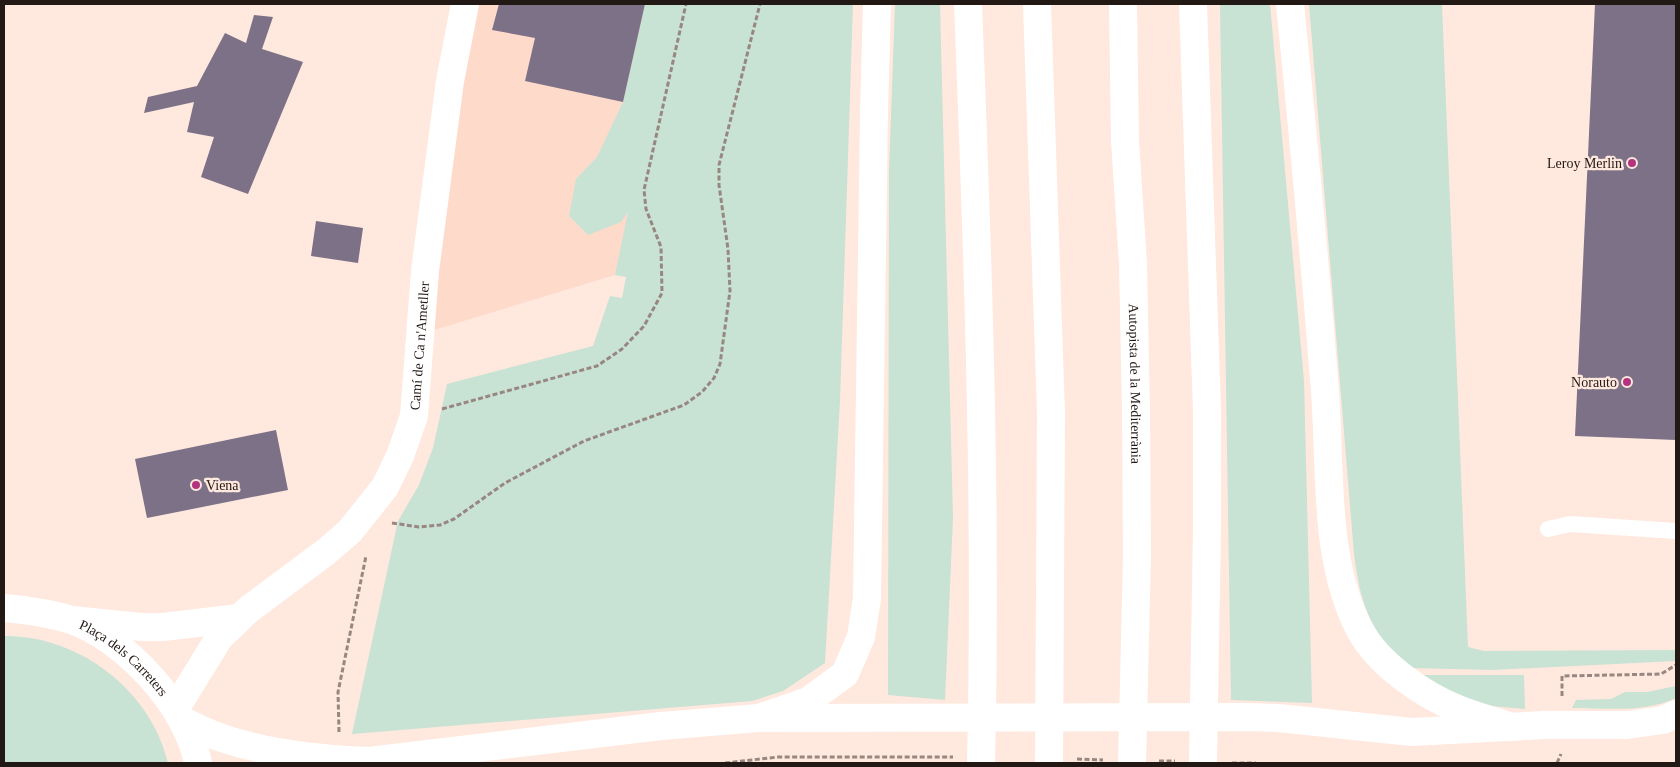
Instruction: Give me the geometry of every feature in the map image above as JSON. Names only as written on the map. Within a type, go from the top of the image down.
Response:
[{"type":"main road","name":"Camí de Ca n'Ametller","points":[[180,715],[219,638],[239,618],[328,551],[350,531],[385,487],[400,456],[414,416],[425,271],[450,81],[465,4]]},
{"type":"main road","points":[[759,718],[808,700],[845,674],[861,637],[867,598],[877,4]]},
{"type":"main road","points":[[968,4],[975,181],[981,436],[983,664],[980,763]]},
{"type":"main road","points":[[1037,4],[1052,412],[1050,763]]},
{"type":"main road","name":"Autopista de la Mediterrània","points":[[1123,4],[1125,141],[1133,264],[1138,556],[1132,763]]},
{"type":"main road","points":[[1193,4],[1207,411],[1208,528],[1203,763]]},
{"type":"main road","points":[[1290,4],[1324,375],[1333,537],[1339,571],[1348,601],[1361,632],[1378,655],[1402,676],[1426,693],[1458,709],[1512,727]]},
{"type":"main road","name":"Plaça dels Carreters","points":[[4,608],[39,612],[72,620],[103,636],[130,656],[180,715],[196,748],[198,763]]},
{"type":"main road","points":[[72,620],[141,627],[163,627],[239,618]]},
{"type":"main road","points":[[180,715],[221,738],[288,754],[369,761],[661,726],[759,718],[1244,717],[1278,718],[1412,732],[1563,725],[1627,725],[1663,720],[1676,714]]},
{"type":"lane","points":[[1548,529],[1570,524],[1676,530]]},
{"type":"path","points":[[434,411],[597,366],[622,349],[644,326],[662,293],[661,247],[646,209],[644,190],[686,4]]},
{"type":"path","points":[[392,523],[419,527],[440,524],[454,519],[505,483],[584,441],[684,405],[702,392],[714,378],[720,364],[730,291],[728,249],[719,185],[719,165],[760,4]]},
{"type":"path","points":[[339,732],[338,692],[367,550]]},
{"type":"path","points":[[1563,725],[1562,676],[1661,674],[1676,665]]},
{"type":"shaded area","points":[[465,4],[745,4],[649,255],[615,275],[421,334]]},
{"type":"green space","points":[[645,4],[853,4],[840,401],[825,663],[783,691],[752,701],[352,734],[398,521],[419,485],[433,448],[447,384],[593,346],[610,296],[622,298],[626,277],[615,275],[628,212],[621,222],[588,235],[569,216],[576,179],[597,157],[623,102]]},
{"type":"green space","points":[[895,4],[940,4],[953,518],[945,700],[888,695],[889,172]]},
{"type":"green space","points":[[1220,4],[1270,4],[1304,381],[1312,703],[1231,700]]},
{"type":"green space","points":[[1309,4],[1442,4],[1468,647],[1484,651],[1676,650],[1676,661],[1492,670],[1411,668],[1388,647],[1378,633],[1363,601],[1354,554]]},
{"type":"green space","points":[[4,636],[32,638],[58,645],[84,656],[107,672],[128,690],[146,712],[159,737],[168,763],[4,763]]},
{"type":"green space","points":[[1419,675],[1524,675],[1525,709],[1480,705],[1456,697]]},
{"type":"green space","points":[[1676,686],[1676,698],[1651,706],[1625,709],[1572,708],[1576,700],[1611,699],[1625,692],[1647,692]]},
{"type":"building","points":[[499,4],[645,4],[623,102],[525,81],[535,38],[492,30]]},
{"type":"building","name":"Leroy Merlin","points":[[1595,4],[1676,4],[1676,440],[1575,436]]},
{"type":"building","points":[[254,15],[273,17],[262,49],[303,62],[248,194],[201,177],[214,137],[187,132],[194,102],[144,113],[148,97],[197,86],[225,33],[246,43]]},
{"type":"building","points":[[316,221],[363,228],[358,263],[311,256]]},
{"type":"building","points":[[276,430],[288,490],[147,518],[135,459]]},
{"type":"place","name":"Leroy Merlin","points":[[1632,163]]},
{"type":"place","name":"Norauto","points":[[1627,382]]},
{"type":"place","name":"Viena","points":[[196,485]]}]
